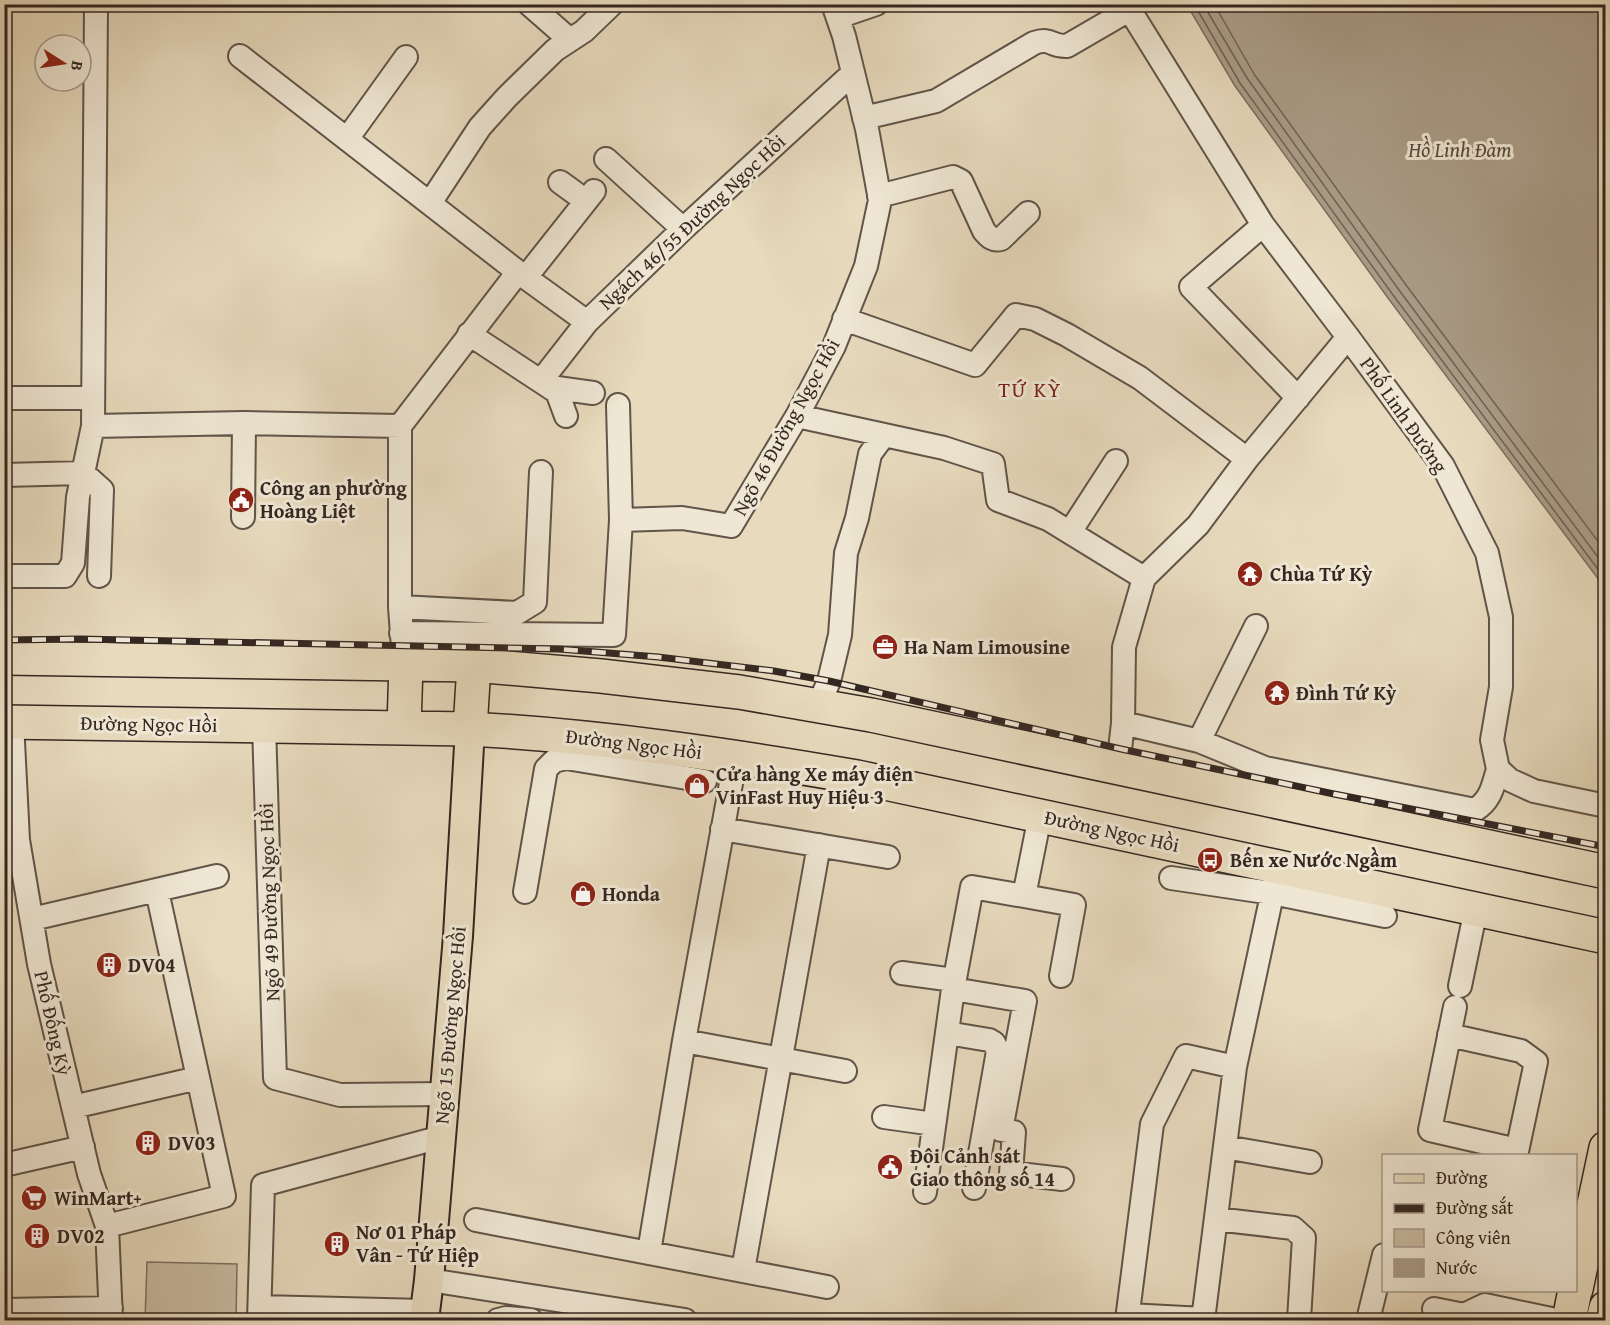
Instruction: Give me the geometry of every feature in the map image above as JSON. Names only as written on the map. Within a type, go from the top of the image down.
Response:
[{"type":"highway","points":[[404,649],[404,727]]},
{"type":"highway","points":[[4,658],[404,649],[474,665],[601,675],[739,692],[871,715],[1605,872]]},
{"type":"highway","points":[[470,729],[474,665]]},
{"type":"highway","name":"Đường Ngọc Hồi","points":[[8,722],[470,729],[533,732],[661,760],[736,756],[857,777],[1040,816],[1275,880],[1476,909],[1605,937]]},
{"type":"highway","points":[[1577,1281],[1605,1148]]},
{"type":"highway","points":[[1569,1320],[1575,1292]]},
{"type":"highway","points":[[1603,1320],[1605,1308]]},
{"type":"main road","name":"Ngõ 15 Đường Ngọc Hồi","points":[[424,1316],[458,936],[470,729]]},
{"type":"street","points":[[4,576],[65,576],[73,563],[78,497],[93,426],[96,4]]},
{"type":"street","points":[[529,4],[570,40]]},
{"type":"street","points":[[430,203],[480,127],[507,97],[555,50],[585,31],[612,4]]},
{"type":"street","points":[[835,11],[876,4]]},
{"type":"street","points":[[864,118],[936,101],[1034,43],[1048,40],[1060,46],[1067,46],[1128,7]]},
{"type":"street","name":"Phố Linh Đường","points":[[1128,7],[1263,225],[1443,466],[1487,553],[1501,616],[1501,687],[1492,740],[1498,769]]},
{"type":"street","name":"Ngõ 46 Đường Ngọc Hồi","points":[[621,520],[682,518],[731,526],[797,416],[834,346],[866,266],[880,200],[864,118],[835,11]]},
{"type":"street","points":[[240,56],[522,275],[587,322]]},
{"type":"street","points":[[347,139],[406,57]]},
{"type":"street","name":"Ngách 46/55 Đường Ngọc Hồi","points":[[549,387],[587,322],[683,229],[853,73]]},
{"type":"street","points":[[606,159],[683,229]]},
{"type":"street","points":[[879,196],[953,177],[957,178],[961,181],[984,231],[996,240],[1001,239],[1028,213]]},
{"type":"street","points":[[560,182],[590,196],[469,334],[400,426],[400,608],[404,649],[614,635],[621,520],[618,405]]},
{"type":"street","points":[[1263,225],[1191,287],[1298,398]]},
{"type":"street","points":[[844,320],[975,365],[1016,315],[1035,319],[1068,335],[1140,378],[1247,459]]},
{"type":"street","points":[[469,334],[549,387],[592,393]]},
{"type":"street","points":[[1118,767],[1123,723],[1124,647],[1144,578],[1198,525],[1247,459],[1348,337]]},
{"type":"street","points":[[549,387],[566,416]]},
{"type":"street","points":[[4,398],[92,398]]},
{"type":"street","points":[[797,416],[944,448],[993,464],[998,500],[1048,519],[1144,578]]},
{"type":"street","points":[[93,426],[244,423],[400,426]]},
{"type":"street","points":[[243,518],[244,423]]},
{"type":"street","points":[[818,706],[829,681],[840,635],[846,554],[857,518],[870,454],[884,435]]},
{"type":"street","points":[[1070,532],[1116,461]]},
{"type":"street","points":[[400,608],[517,613],[535,602],[541,472]]},
{"type":"street","points":[[4,475],[83,473],[102,490],[99,576]]},
{"type":"street","points":[[1199,741],[1256,626]]},
{"type":"street","name":"Phố Đống Kỳ","points":[[8,722],[18,840],[39,964],[90,1174],[107,1226],[111,1314]]},
{"type":"street","points":[[1123,723],[1199,741],[1264,768],[1475,810],[1484,804],[1492,793],[1498,769],[1510,780],[1534,792],[1605,806]]},
{"type":"street","name":"Ngõ 49 Đường Ngọc Hồi","points":[[264,725],[274,1078],[340,1095],[445,1094]]},
{"type":"street","points":[[649,1252],[684,1041],[736,756]]},
{"type":"street","points":[[525,892],[546,769],[554,760],[566,758],[661,760],[705,781]]},
{"type":"street","points":[[1024,896],[1040,816]]},
{"type":"street","points":[[722,829],[888,857]]},
{"type":"street","points":[[743,1270],[819,845]]},
{"type":"street","points":[[32,919],[218,876]]},
{"type":"street","points":[[1171,878],[1275,880],[1385,915]]},
{"type":"street","points":[[1235,1067],[1186,1056],[1152,1124],[1128,1318],[1204,1320],[1235,1067],[1275,880]]},
{"type":"street","points":[[925,1191],[954,984],[972,886],[1074,905],[1061,976]]},
{"type":"street","points":[[107,1226],[224,1196],[157,891]]},
{"type":"street","points":[[1449,1035],[1521,1051],[1536,1062],[1516,1153],[1430,1130],[1449,1035],[1476,909]]},
{"type":"street","points":[[902,973],[1025,1001],[1001,1130],[1014,1132],[1011,1173],[1062,1179]]},
{"type":"street","points":[[947,1034],[989,1040],[997,1046],[998,1051],[974,1188]]},
{"type":"street","points":[[684,1041],[845,1071]]},
{"type":"street","points":[[73,1107],[198,1078]]},
{"type":"street","points":[[884,1117],[934,1124]]},
{"type":"street","points":[[424,1316],[260,1314],[263,1185],[441,1137]]},
{"type":"street","points":[[4,1165],[83,1147]]},
{"type":"street","points":[[1225,1147],[1310,1162]]},
{"type":"street","points":[[1216,1219],[1293,1228],[1304,1238],[1299,1320]]},
{"type":"street","points":[[476,1220],[827,1287]]},
{"type":"street","points":[[1368,1320],[1382,1259]]},
{"type":"street","points":[[429,1280],[685,1320]]},
{"type":"street","points":[[1434,1309],[1464,1315],[1487,1298],[1556,1320]]},
{"type":"street","points":[[4,1310],[111,1314]]},
{"type":"street","points":[[498,1320],[506,1318],[531,1320]]},
{"type":"green space","points":[[147,1262],[237,1264],[236,1320],[145,1320]]},
{"type":"water","name":"Hồ Linh Đàm","points":[[1187,5],[1605,5],[1605,588],[1388,298],[1235,86]]},
{"type":"railway","points":[[4,640],[81,639],[559,649],[658,657],[774,671],[829,681],[1121,749],[1334,794],[1606,847]]},
{"type":"place","name":"Công an phường Hoàng Liệt","points":[[241,500]]},
{"type":"place","name":"Chùa Tứ Kỳ","points":[[1250,574]]},
{"type":"place","name":"Ha Nam Limousine","points":[[885,647]]},
{"type":"place","name":"Đình Tứ Kỳ","points":[[1277,693]]},
{"type":"place","name":"Cửa hàng Xe máy điện VinFast Huy Hiệu 3","points":[[697,786]]},
{"type":"place","name":"Bến xe Nước Ngầm","points":[[1210,860]]},
{"type":"place","name":"Honda","points":[[583,894]]},
{"type":"place","name":"DV04","points":[[109,965]]},
{"type":"place","name":"DV03","points":[[148,1143]]},
{"type":"place","name":"Đội Cảnh sát Giao thông số 14","points":[[890,1167]]},
{"type":"place","name":"WinMart+","points":[[34,1198]]},
{"type":"place","name":"DV02","points":[[37,1236]]},
{"type":"place","name":"Nơ 01 Pháp Vân - Tứ Hiệp","points":[[337,1244]]},
{"type":"district","name":"TỨ KỲ","points":[[1030,390]]}]
